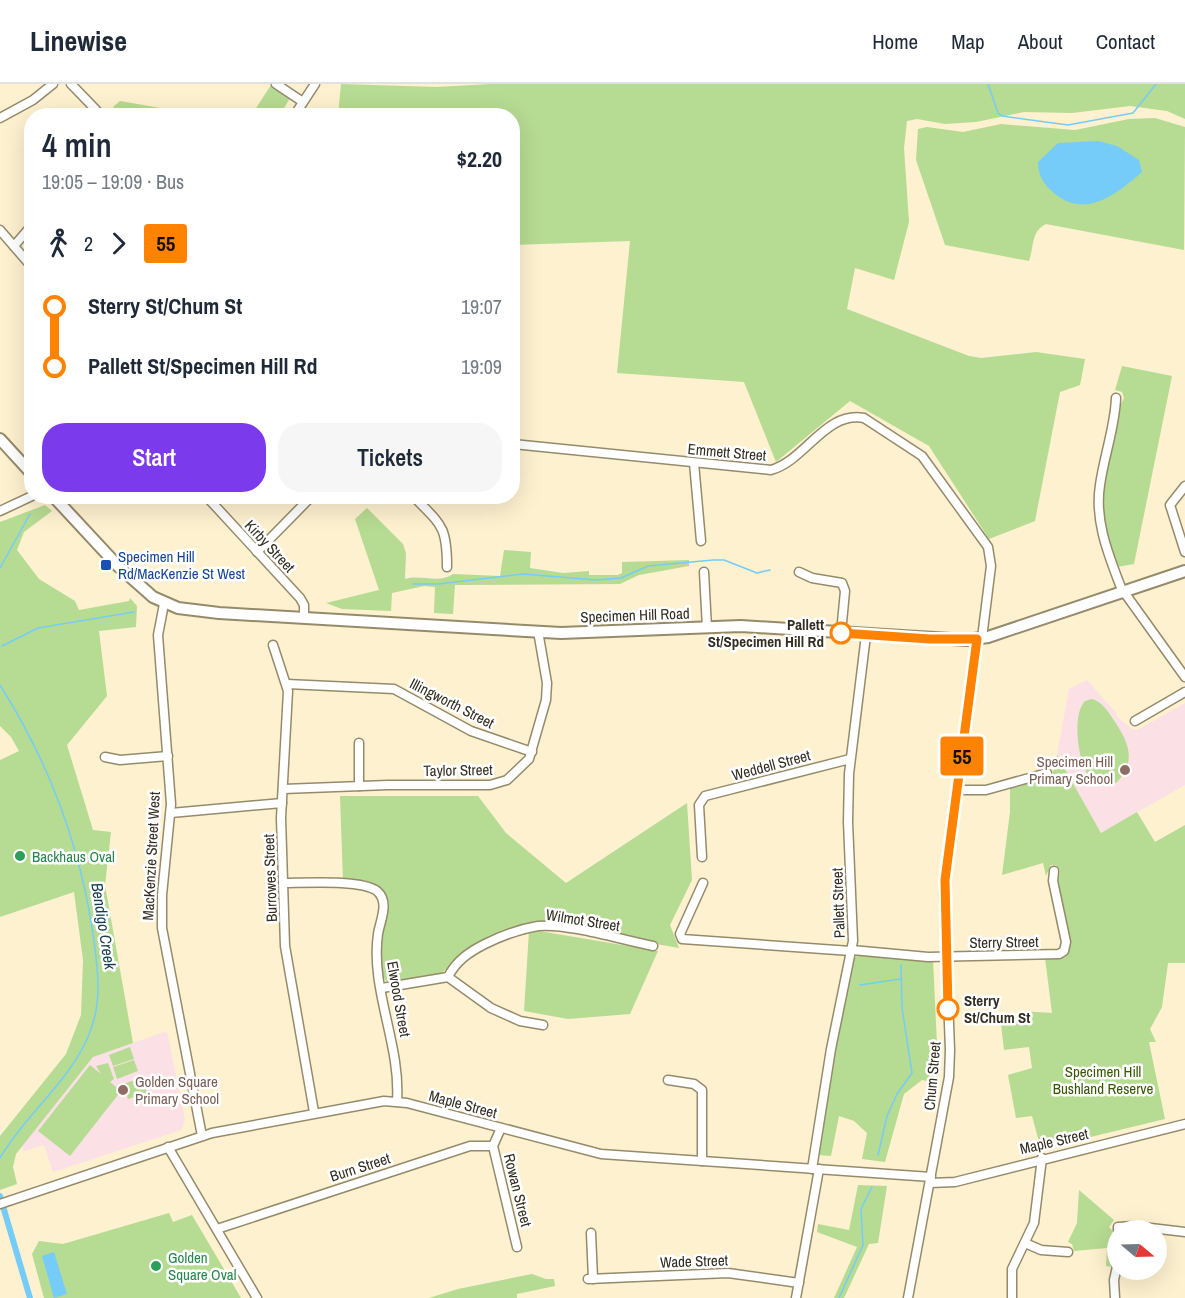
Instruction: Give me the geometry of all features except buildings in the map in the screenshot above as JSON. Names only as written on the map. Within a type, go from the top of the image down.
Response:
[{"type":"main road","points":[[0,439],[24,465]]},
{"type":"main road","points":[[60,504],[118,566],[163,607]]},
{"type":"main road","name":"Specimen Hill Road","points":[[163,607],[219,614],[585,633],[758,627],[866,635],[979,639],[1185,571]]},
{"type":"street","points":[[0,118],[33,100],[53,84]]},
{"type":"street","points":[[70,84],[94,108]]},
{"type":"street","points":[[276,84],[303,102]]},
{"type":"street","points":[[299,108],[315,84]]},
{"type":"street","points":[[0,230],[24,258]]},
{"type":"street","points":[[14,246],[24,234]]},
{"type":"street","points":[[1116,398],[1100,486],[1099,508],[1103,540],[1124,592],[1185,677]]},
{"type":"street","name":"Emmett Street","points":[[520,445],[771,470],[791,461],[835,422],[845,417],[864,418],[921,456],[988,547],[991,566],[979,639]]},
{"type":"street","points":[[694,463],[701,541]]},
{"type":"street","points":[[1185,486],[1170,504],[1185,552]]},
{"type":"street","points":[[0,512],[24,500]]},
{"type":"street","name":"Kirby Street","points":[[213,504],[303,602],[304,618]]},
{"type":"street","points":[[257,552],[304,504]]},
{"type":"street","points":[[420,504],[445,532],[448,542],[447,567]]},
{"type":"street","points":[[704,572],[707,628]]},
{"type":"street","points":[[800,572],[812,578],[842,583],[845,591],[841,633]]},
{"type":"street","name":"MacKenzie Street West","points":[[163,607],[158,635],[171,813],[162,895],[162,928],[202,1136]]},
{"type":"street","name":"Taylor Street","points":[[283,789],[496,784],[520,771],[532,752],[547,690],[538,631]]},
{"type":"street","name":"Pallett Street","points":[[796,1298],[816,1169],[831,1049],[852,951],[854,924],[848,822],[850,759],[866,635]]},
{"type":"street","name":"Chum Street","points":[[908,1298],[950,1063],[944,892],[979,639]]},
{"type":"street","name":"Burrowes Street","points":[[273,645],[276,661],[287,684],[282,803],[283,883],[290,981],[314,1112]]},
{"type":"street","name":"Illingworth Street","points":[[287,684],[394,690],[471,731],[532,752]]},
{"type":"street","points":[[1135,721],[1185,692]]},
{"type":"street","points":[[359,743],[359,786]]},
{"type":"street","points":[[105,757],[124,760],[168,756]]},
{"type":"street","name":"Weddell Street","points":[[702,857],[701,800],[705,796],[850,759]]},
{"type":"street","points":[[957,790],[986,789],[1047,773]]},
{"type":"street","points":[[171,813],[282,803]]},
{"type":"street","name":"Sterry Street","points":[[946,957],[1062,953],[1066,942],[1053,881],[1054,871]]},
{"type":"street","name":"Elwood Street","points":[[283,883],[358,885],[378,892],[384,903],[377,949],[397,1067],[397,1101]]},
{"type":"street","points":[[703,883],[680,938],[946,957]]},
{"type":"street","name":"Wilmot Street","points":[[448,977],[454,965],[475,949],[500,938],[537,927],[582,931],[653,946]]},
{"type":"street","points":[[382,988],[448,977],[491,1008],[520,1021],[543,1025]]},
{"type":"street","points":[[668,1080],[694,1084],[702,1090],[702,1161]]},
{"type":"street","name":"Maple Street","points":[[4,1203],[202,1136],[374,1101],[397,1101],[593,1152],[955,1182],[1041,1158],[1185,1124]]},
{"type":"street","points":[[493,1146],[501,1128]]},
{"type":"street","name":"Burn Street","points":[[217,1228],[470,1146],[493,1146]]},
{"type":"street","name":"Rowan Street","points":[[493,1146],[520,1244]]},
{"type":"street","points":[[168,1147],[257,1298]]},
{"type":"street","points":[[1012,1298],[1012,1269],[1034,1223],[1041,1158]]},
{"type":"street","points":[[1167,1230],[1185,1232]]},
{"type":"street","name":"Wade Street","points":[[591,1233],[591,1279],[728,1273],[799,1283]]},
{"type":"street","points":[[1025,1243],[1041,1250],[1069,1252]]},
{"type":"street","points":[[1114,1280],[1115,1298]]},
{"type":"shaded area","name":"Specimen Hill Primary School","points":[[1087,680],[1117,714],[1116,716],[1132,729],[1137,730],[1185,703],[1185,785],[1101,833],[1057,755],[1069,689]]},
{"type":"shaded area","name":"Golden Square Primary School","points":[[167,1031],[185,1120],[181,1130],[53,1172],[44,1145],[24,1151],[22,1146],[93,1057]]},
{"type":"green space","points":[[341,84],[436,87],[491,84],[1185,84],[1185,119],[1167,111],[1130,106],[1072,113],[1024,112],[976,122],[945,124],[917,119],[907,121],[904,148],[909,222],[894,280],[855,268],[847,309],[969,356],[981,358],[1036,352],[1085,359],[1080,385],[1060,392],[1035,521],[989,539],[929,446],[850,401],[776,462],[744,382],[617,373],[630,241],[520,245],[520,108],[339,108]]},
{"type":"green space","points":[[271,85],[290,98],[284,108],[256,108]]},
{"type":"green space","points":[[120,101],[160,108],[114,108]]},
{"type":"green space","points":[[1155,118],[1185,127],[1184,250],[1046,224],[1035,235],[1029,261],[945,245],[916,160],[918,129],[927,127],[963,132],[1001,124],[1075,130],[1129,119]]},
{"type":"green space","points":[[1122,366],[1172,376],[1134,564],[1117,567],[1105,530],[1102,499],[1119,408],[1124,398],[1122,392],[1115,390]]},
{"type":"green space","points":[[45,505],[52,511],[24,532],[17,550],[39,579],[75,601],[79,610],[129,601],[130,598],[137,606],[136,627],[99,631],[107,696],[67,745],[93,830],[111,832],[105,885],[133,1043],[93,1057],[16,1154],[13,1167],[17,1184],[0,1190],[0,1136],[66,1054],[81,1015],[83,960],[74,892],[0,917],[0,760],[19,751],[11,737],[0,726],[0,522]]},
{"type":"green space","points":[[367,508],[403,544],[406,553],[405,579],[436,579],[453,574],[500,576],[504,550],[531,552],[530,568],[563,573],[589,571],[589,575],[618,575],[622,573],[622,562],[689,560],[689,566],[639,575],[620,584],[455,585],[453,614],[434,613],[435,587],[424,586],[392,593],[391,611],[342,609],[326,603],[379,590],[355,519]]},
{"type":"green space","points":[[1092,699],[1099,702],[1106,710],[1126,743],[1129,759],[1127,767],[1116,783],[1095,783],[1083,765],[1078,742],[1078,718],[1085,701]]},
{"type":"green space","name":"Specimen Hill Bushland Reserve","points":[[1057,755],[1101,833],[1137,812],[1155,842],[1185,825],[1185,963],[1168,963],[1162,1007],[1150,1029],[1156,1042],[1149,1042],[1165,1119],[1041,1149],[1032,1116],[1016,1118],[1008,1075],[1032,1068],[1029,1047],[1004,1050],[1001,1024],[1021,1021],[1021,1011],[1052,1013],[1045,958],[1062,956],[1065,919],[1057,885],[1060,870],[1056,865],[1051,865],[1046,876],[1043,863],[1002,875],[1010,812],[1010,788],[1052,777]]},
{"type":"green space","points":[[340,796],[478,796],[506,833],[566,883],[687,803],[692,880],[670,925],[679,948],[537,923],[460,955],[441,974],[388,983],[382,973],[380,960],[387,903],[384,892],[376,886],[343,881]]},
{"type":"green space","points":[[529,931],[658,951],[630,1014],[568,1019],[524,1011]]},
{"type":"green space","points":[[860,954],[933,960],[937,1044],[935,1083],[922,1080],[904,1094],[885,1162],[862,1159],[867,1133],[854,1121],[839,1116],[831,1156],[818,1155],[834,1047],[853,959]]},
{"type":"green space","points":[[130,1047],[134,1059],[113,1066],[109,1055]]},
{"type":"green space","points":[[134,1060],[138,1071],[117,1079],[113,1067]]},
{"type":"green space","points":[[108,1063],[114,1079],[110,1082],[121,1091],[70,1156],[38,1131],[90,1065],[101,1074],[96,1066]]},
{"type":"green space","points":[[141,1078],[147,1093],[128,1099],[123,1084]]},
{"type":"green space","points":[[858,1185],[887,1186],[878,1243],[869,1244],[844,1298],[834,1298],[857,1247],[817,1232],[818,1224],[849,1230]]},
{"type":"green space","points":[[1079,1190],[1114,1220],[1107,1220],[1107,1248],[1074,1251],[1072,1244],[1068,1242],[1077,1223]]},
{"type":"green space","points":[[169,1213],[173,1222],[192,1215],[241,1298],[44,1298],[32,1254],[39,1241],[63,1244]]},
{"type":"green space","points":[[532,1274],[554,1279],[555,1286],[517,1294],[517,1298],[429,1298],[458,1289]]},
{"type":"water","points":[[1098,141],[1117,146],[1139,160],[1142,172],[1112,195],[1090,204],[1067,201],[1055,194],[1042,180],[1038,162],[1058,143]]},
{"type":"water","points":[[54,1252],[67,1294],[54,1298],[42,1256]]},
{"type":"waterway","points":[[988,84],[998,113],[1002,116],[1068,125],[1133,113],[1156,84]]},
{"type":"waterway","points":[[0,568],[30,514]]},
{"type":"waterway","points":[[413,584],[438,584],[523,574],[596,580],[621,578],[648,566],[713,560],[724,560],[757,573],[770,570]]},
{"type":"waterway","points":[[2,646],[38,628],[134,612]]},
{"type":"waterway","name":"Bendigo Creek","points":[[0,685],[33,743],[71,836],[87,901],[98,973],[96,1012],[80,1054],[21,1127],[0,1158]]},
{"type":"waterway","points":[[878,1155],[887,1116],[897,1094],[912,1073],[902,1008],[901,965]]},
{"type":"waterway","points":[[860,985],[900,979]]},
{"type":"waterway","points":[[839,1298],[863,1245],[861,1209],[872,1187]]},
{"type":"waterway","name":"Bendigo Creek","points":[[0,1196],[30,1298]]},
{"type":"bus line","name":"55","points":[[841,633],[930,639],[977,639],[945,880],[948,1009]]},
{"type":"place","name":"Specimen Hill Rd/MacKenzie St West","points":[[106,565]]},
{"type":"place","name":"Pallett St/Specimen Hill Rd","points":[[841,633]]},
{"type":"place","name":"Specimen Hill Primary School","points":[[1125,770]]},
{"type":"place","name":"Backhaus Oval","points":[[20,856]]},
{"type":"place","name":"Sterry St/Chum St","points":[[948,1009]]},
{"type":"place","name":"Golden Square Primary School","points":[[123,1090]]},
{"type":"place","name":"Golden Square Oval","points":[[156,1266]]}]
